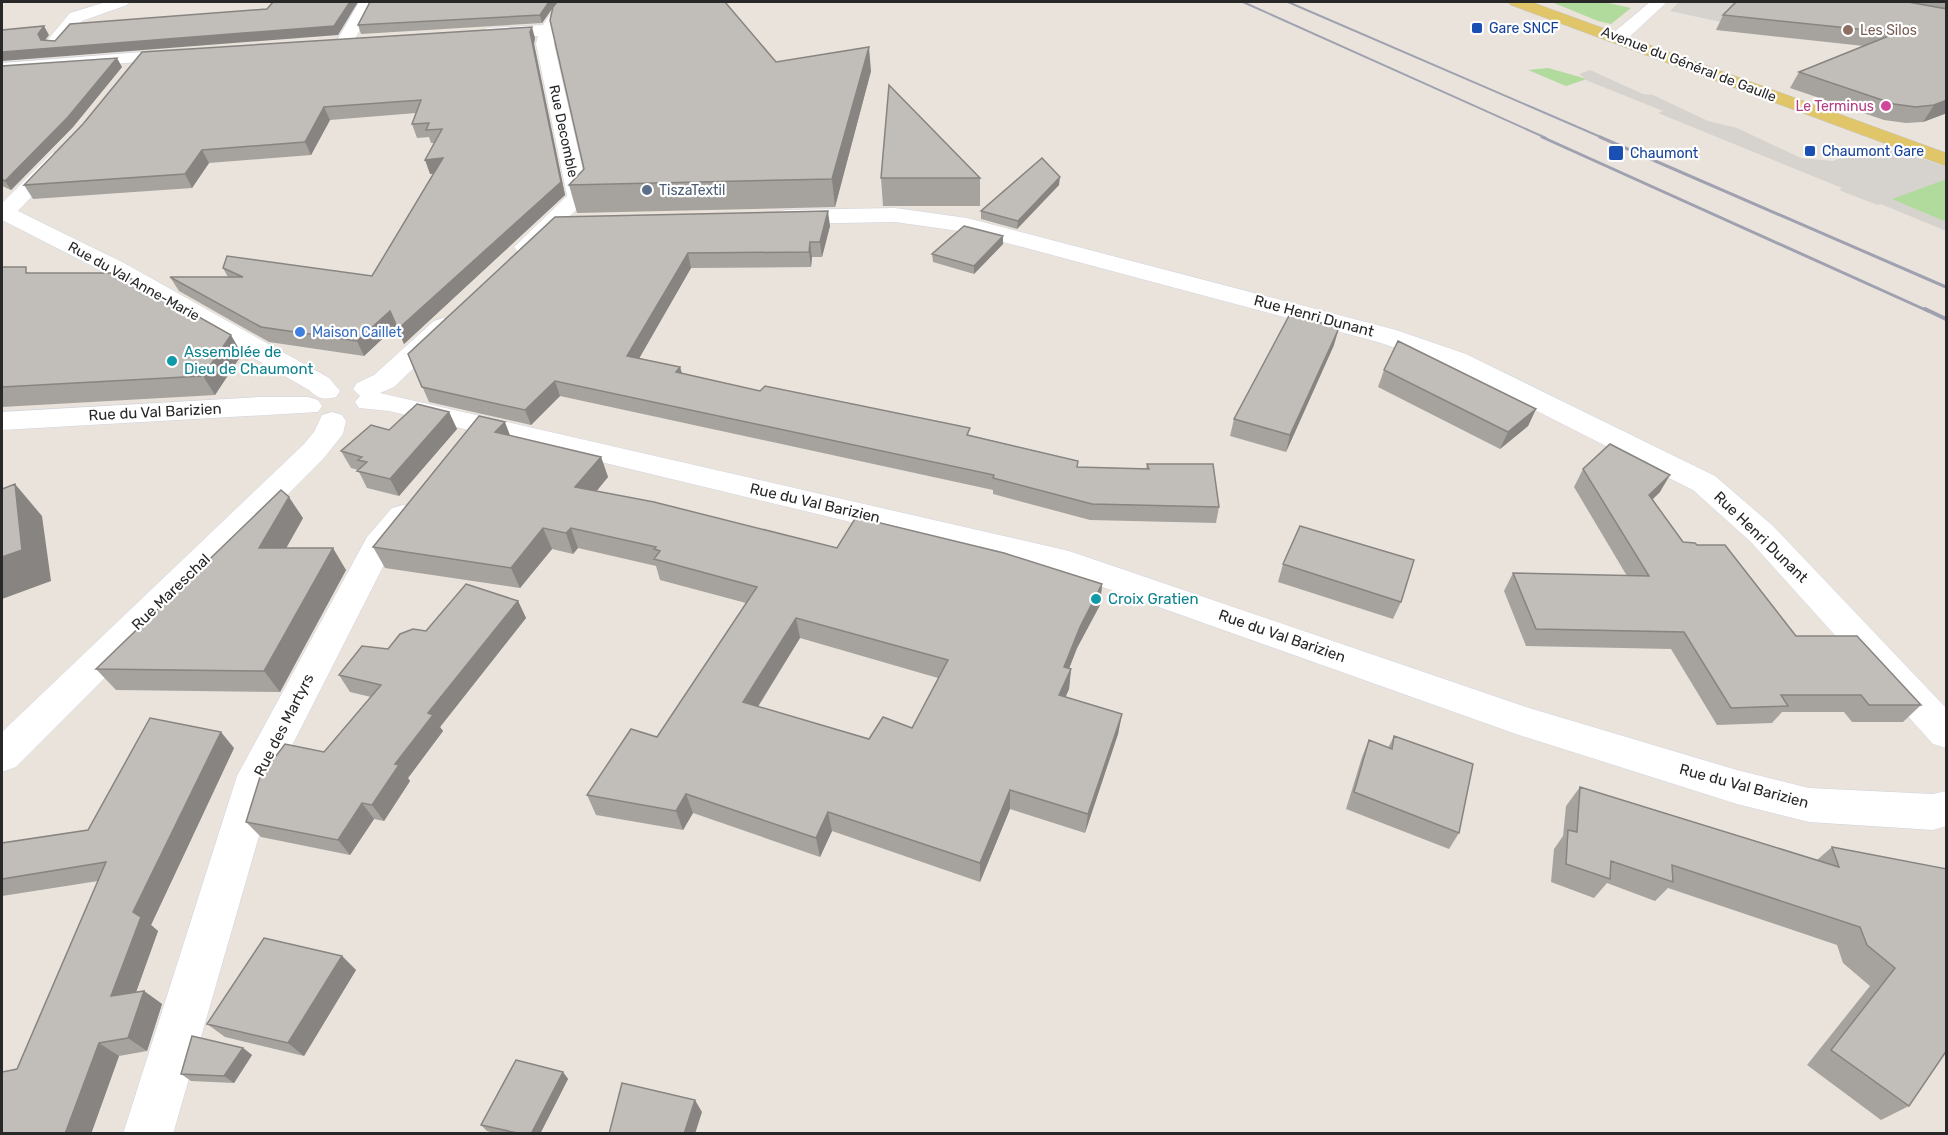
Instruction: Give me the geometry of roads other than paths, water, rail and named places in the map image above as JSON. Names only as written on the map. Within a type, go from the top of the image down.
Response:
[{"type":"main road","name":"Avenue du Général de Gaulle","points":[[1525,3],[1943,156]]},
{"type":"street","points":[[54,43],[76,16],[121,2]]},
{"type":"street","points":[[367,2],[339,42],[367,40]]},
{"type":"street","points":[[469,34],[548,30],[567,2]]},
{"type":"street","points":[[1619,38],[1659,2]]},
{"type":"street","name":"Rue Decomble","points":[[509,263],[578,197],[545,44],[548,30]]},
{"type":"street","points":[[2,68],[202,52]]},
{"type":"street","points":[[122,82],[142,57]]},
{"type":"street","points":[[3,213],[75,141]]},
{"type":"street","name":"Rue du Val Anne-Marie","points":[[3,213],[115,268],[319,384],[322,406]]},
{"type":"street","name":"Rue Henri Dunant","points":[[765,218],[895,215],[967,225],[1387,336],[1457,360],[1704,483],[1769,541],[1947,733]]},
{"type":"street","points":[[553,222],[588,221]]},
{"type":"street","points":[[368,396],[457,313]]},
{"type":"street","name":"Rue du Val Barizien","points":[[2,421],[259,406],[288,408],[322,406],[355,415],[368,396],[389,402],[468,438],[1069,563],[1529,723],[1737,787],[1809,805],[1933,812],[1947,808]]},
{"type":"street","name":"Rue Mareschal","points":[[2,756],[314,452],[327,434],[322,406]]},
{"type":"street","name":"Rue des Martyrs","points":[[148,1134],[257,776],[378,545],[429,485]]},
{"type":"railway","points":[[1243,2],[1546,138]]},
{"type":"railway","points":[[1288,2],[1603,138]]},
{"type":"railway","points":[[1542,137],[1928,311]]},
{"type":"railway","points":[[1600,137],[1946,287]]},
{"type":"railway","points":[[1925,309],[1946,319]]},
{"type":"place","name":"Gare SNCF","points":[[1477,28]]},
{"type":"place","name":"Les Silos","points":[[1848,30]]},
{"type":"place","name":"Le Terminus","points":[[1886,106]]},
{"type":"place","name":"Chaumont Gare","points":[[1810,151]]},
{"type":"place","name":"Chaumont","points":[[1616,153]]},
{"type":"place","name":"TiszaTextil","points":[[647,190]]},
{"type":"place","name":"Maison Caillet","points":[[300,332]]},
{"type":"place","name":"Assemblée de Dieu de Chaumont","points":[[172,361]]},
{"type":"place","name":"Croix Gratien","points":[[1096,599]]}]
